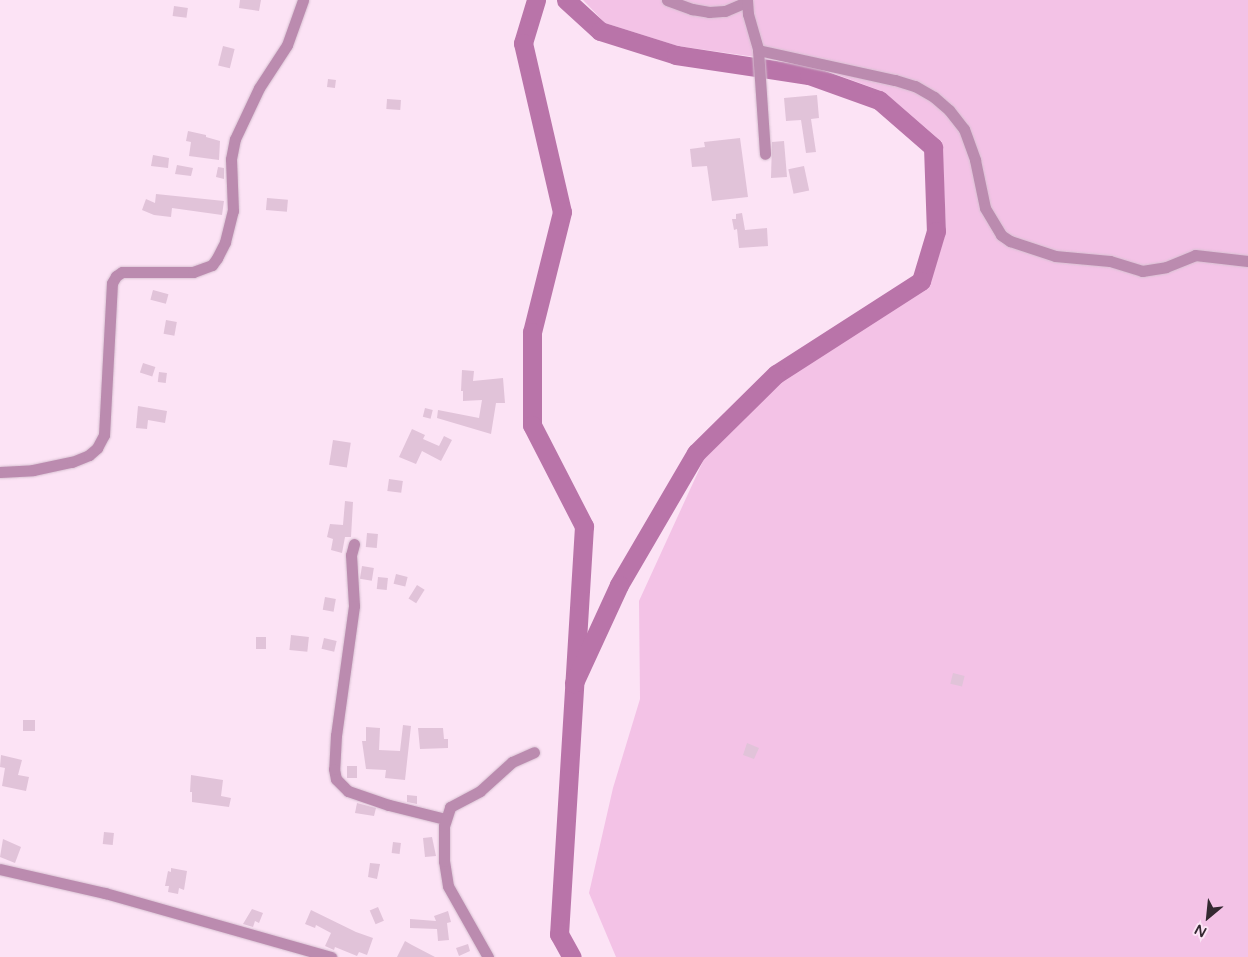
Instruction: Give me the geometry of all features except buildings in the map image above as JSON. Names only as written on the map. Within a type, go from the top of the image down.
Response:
[{"type":"street","points":[[0,472],[33,470],[72,462],[89,455],[97,448],[104,435],[112,283],[116,276],[122,272],[194,272],[212,264],[217,258],[225,242],[234,211],[231,159],[235,139],[259,88],[287,45],[303,0]]},
{"type":"street","points":[[667,0],[692,10],[709,12],[725,10],[747,1],[758,50],[765,154]]},
{"type":"street","points":[[758,50],[895,80],[915,86],[934,97],[949,110],[964,128],[975,160],[985,208],[1001,235],[1010,241],[1055,256],[1110,261],[1142,271],[1166,268],[1195,255],[1248,261]]},
{"type":"street","points":[[354,544],[351,555],[354,606],[336,735],[334,769],[336,780],[348,791],[389,805],[445,820]]},
{"type":"street","points":[[488,957],[448,886],[444,861],[445,820],[450,807],[480,791],[512,762],[534,752]]},
{"type":"street","points":[[0,869],[105,892],[331,957]]},
{"type":"shaded area","points":[[583,0],[1248,0],[1248,957],[616,957],[589,893],[613,788],[640,699],[639,601],[704,459],[782,381],[929,287],[946,232],[942,142],[884,92],[811,65],[678,46],[605,23]]},
{"type":"waterway","points":[[536,0],[523,43],[562,212],[532,332],[532,425],[584,526],[559,934],[572,957]]},
{"type":"waterway","points":[[566,0],[600,31],[676,55],[809,75],[879,100],[933,147],[936,231],[921,281],[776,374],[696,453],[619,585],[574,683]]}]
